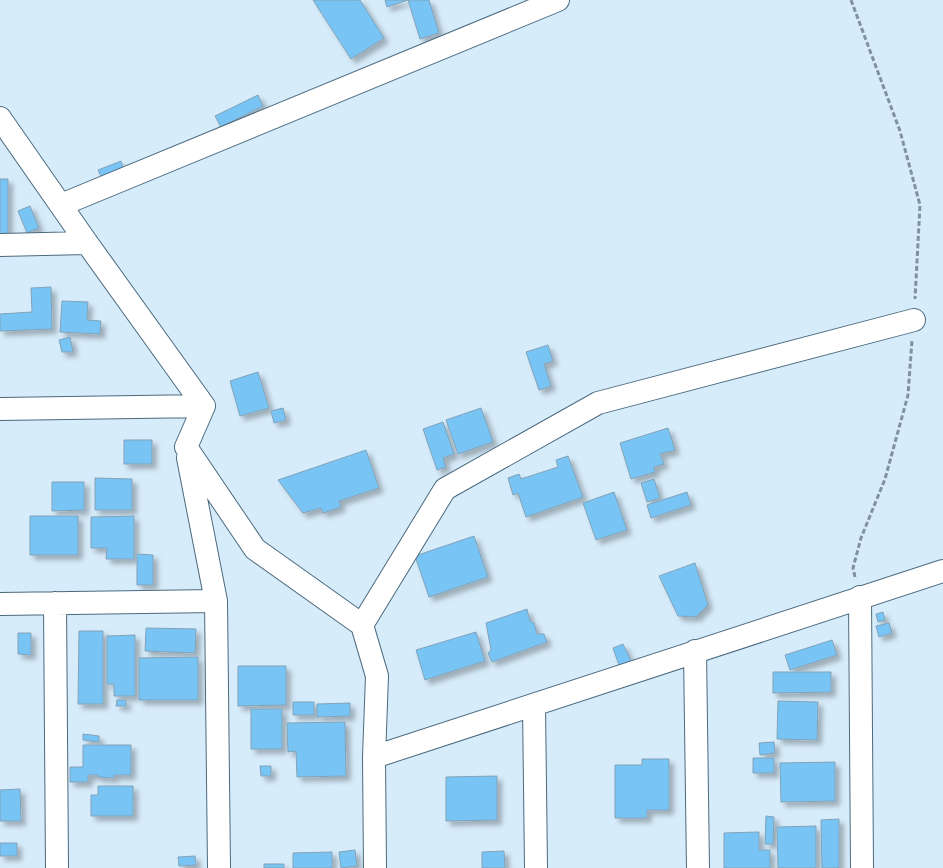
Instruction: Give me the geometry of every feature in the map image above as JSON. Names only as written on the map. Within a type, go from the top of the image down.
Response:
[{"type":"street","points":[[61,205],[558,0]]},
{"type":"street","points":[[0,118],[204,406]]},
{"type":"street","points":[[0,245],[87,243]]},
{"type":"street","points":[[362,625],[445,489],[598,403],[914,320]]},
{"type":"street","points":[[0,409],[204,406]]},
{"type":"street","points":[[204,406],[186,447],[216,601],[219,868]]},
{"type":"street","points":[[186,447],[255,549],[362,625],[377,676],[374,757],[375,868]]},
{"type":"street","points":[[374,757],[943,571]]},
{"type":"street","points":[[860,598],[862,868]]},
{"type":"street","points":[[0,604],[216,601]]},
{"type":"street","points":[[55,603],[57,868]]},
{"type":"street","points":[[695,651],[698,868]]},
{"type":"street","points":[[534,705],[536,868]]},
{"type":"path","points":[[851,0],[900,131],[920,205],[908,395],[885,479],[862,538],[853,568],[860,598]]},
{"type":"building","points":[[313,0],[360,0],[384,38],[351,59]]},
{"type":"building","points":[[385,0],[408,0],[387,7]]},
{"type":"building","points":[[408,0],[429,0],[439,33],[420,39]]},
{"type":"building","points":[[258,95],[263,106],[221,127],[215,116]]},
{"type":"building","points":[[121,161],[125,172],[103,181],[98,170]]},
{"type":"building","points":[[0,179],[8,179],[8,236],[0,236]]},
{"type":"building","points":[[30,206],[39,228],[27,233],[18,211]]},
{"type":"building","points":[[51,287],[52,329],[0,331],[0,314],[32,312],[31,288]]},
{"type":"building","points":[[62,301],[88,302],[87,320],[101,321],[100,334],[60,332]]},
{"type":"building","points":[[70,337],[73,352],[62,352],[59,340]]},
{"type":"building","points":[[548,345],[553,361],[544,364],[551,386],[539,390],[526,352]]},
{"type":"building","points":[[258,372],[269,408],[240,416],[230,381]]},
{"type":"building","points":[[283,408],[286,420],[274,423],[271,411]]},
{"type":"building","points":[[481,408],[493,442],[458,454],[446,420]]},
{"type":"building","points":[[443,422],[454,454],[443,458],[446,467],[437,470],[423,429]]},
{"type":"building","points":[[668,428],[675,450],[660,454],[664,464],[654,467],[655,472],[631,479],[620,443]]},
{"type":"building","points":[[124,440],[152,440],[152,464],[124,464]]},
{"type":"building","points":[[366,450],[379,488],[339,501],[341,507],[323,513],[321,508],[303,513],[278,480]]},
{"type":"building","points":[[568,456],[583,497],[526,517],[518,493],[513,495],[508,478],[519,474],[521,479],[558,467],[556,460]]},
{"type":"building","points":[[95,478],[132,479],[132,510],[95,510]]},
{"type":"building","points":[[654,479],[660,498],[647,502],[641,483]]},
{"type":"building","points":[[52,482],[84,482],[84,510],[52,511]]},
{"type":"building","points":[[614,492],[627,530],[596,540],[583,503]]},
{"type":"building","points":[[687,492],[691,505],[651,518],[647,505]]},
{"type":"building","points":[[30,516],[78,516],[78,555],[30,555]]},
{"type":"building","points":[[134,516],[134,559],[106,559],[107,548],[91,548],[91,517]]},
{"type":"building","points":[[474,536],[488,577],[429,597],[415,556]]},
{"type":"building","points":[[137,554],[153,555],[153,585],[137,585]]},
{"type":"building","points":[[695,563],[708,605],[696,617],[678,616],[659,576]]},
{"type":"building","points":[[527,609],[530,621],[534,623],[537,634],[544,634],[547,642],[492,662],[488,653],[491,650],[486,623]]},
{"type":"building","points":[[883,612],[885,620],[878,622],[876,614]]},
{"type":"building","points":[[889,623],[892,633],[879,637],[876,626]]},
{"type":"building","points":[[146,628],[196,629],[195,653],[145,651]]},
{"type":"building","points":[[79,631],[103,631],[103,704],[78,704]]},
{"type":"building","points":[[476,632],[485,661],[425,680],[416,650]]},
{"type":"building","points":[[18,633],[31,633],[31,655],[18,654]]},
{"type":"building","points":[[135,635],[135,696],[114,696],[114,684],[107,684],[107,636]]},
{"type":"building","points":[[832,640],[837,655],[790,670],[785,655]]},
{"type":"building","points":[[623,644],[632,663],[620,668],[613,648]]},
{"type":"building","points":[[198,657],[198,700],[139,700],[139,658]]},
{"type":"building","points":[[238,666],[286,666],[286,705],[238,706]]},
{"type":"building","points":[[773,672],[831,672],[831,692],[773,693]]},
{"type":"building","points":[[117,700],[126,700],[126,706],[116,706]]},
{"type":"building","points":[[778,701],[818,702],[817,740],[777,739]]},
{"type":"building","points":[[293,702],[314,702],[314,715],[293,715]]},
{"type":"building","points":[[350,703],[350,716],[317,717],[317,704]]},
{"type":"building","points":[[251,709],[282,709],[282,749],[251,749]]},
{"type":"building","points":[[345,722],[346,776],[297,777],[296,751],[288,752],[287,723]]},
{"type":"building","points":[[83,734],[99,736],[99,742],[83,740]]},
{"type":"building","points":[[774,742],[775,753],[760,755],[759,743]]},
{"type":"building","points":[[83,745],[131,745],[131,775],[114,775],[114,778],[88,775],[88,782],[70,782],[70,767],[83,767]]},
{"type":"building","points":[[753,758],[774,758],[774,773],[753,773]]},
{"type":"building","points":[[642,759],[669,759],[669,810],[647,810],[647,818],[615,818],[615,765],[642,765]]},
{"type":"building","points":[[835,762],[835,801],[781,802],[780,763]]},
{"type":"building","points":[[260,766],[271,766],[271,776],[261,776]]},
{"type":"building","points":[[497,776],[497,820],[446,821],[446,777]]},
{"type":"building","points":[[98,786],[133,786],[133,816],[91,816],[91,795],[98,795]]},
{"type":"building","points":[[20,789],[21,821],[0,821],[0,790]]},
{"type":"building","points":[[766,816],[774,817],[773,844],[765,844]]},
{"type":"building","points":[[839,819],[839,868],[822,868],[821,820]]},
{"type":"building","points":[[816,826],[816,868],[778,868],[777,827]]},
{"type":"building","points":[[759,832],[759,850],[770,850],[770,868],[724,868],[724,833]]},
{"type":"building","points":[[0,843],[17,843],[17,856],[0,856]]},
{"type":"building","points":[[355,850],[357,866],[341,868],[339,852]]},
{"type":"building","points":[[504,851],[505,868],[482,868],[482,852]]},
{"type":"building","points":[[332,852],[332,868],[293,868],[293,853]]},
{"type":"building","points":[[195,856],[196,865],[179,866],[178,857]]},
{"type":"building","points":[[264,864],[284,864],[284,868],[264,868]]}]
